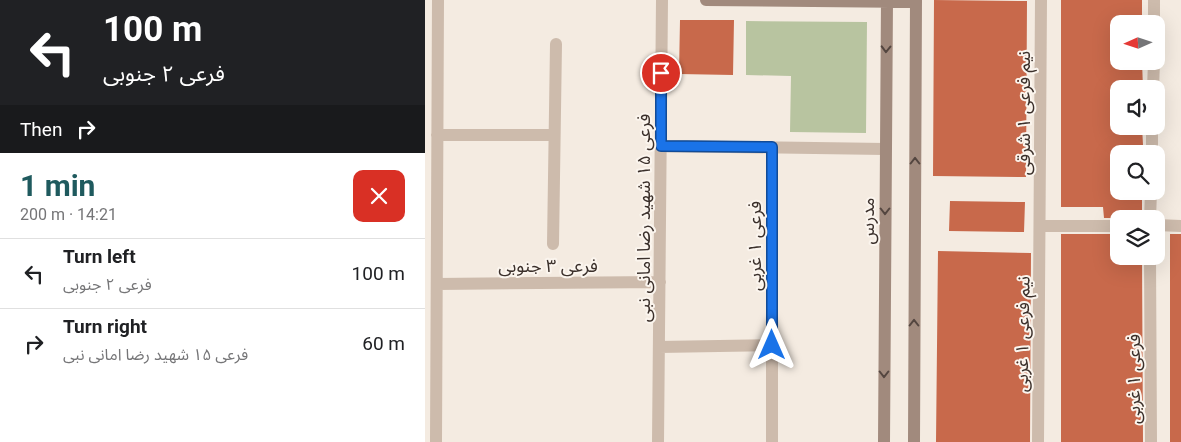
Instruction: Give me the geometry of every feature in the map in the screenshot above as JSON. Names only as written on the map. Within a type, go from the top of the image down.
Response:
[{"type":"main road","points":[[706,0],[916,1],[913,442]]},
{"type":"main road","name":"مدرس","points":[[884,442],[887,1]]},
{"type":"street","points":[[436,442],[431,362],[437,284],[438,0]]},
{"type":"street","name":"فرعی ۱۵ شهید رضا امانی نبی","points":[[658,442],[662,0]]},
{"type":"street","name":"نیم فرعی ۱ شرقی","points":[[1041,0],[1041,226]]},
{"type":"street","points":[[1154,0],[1154,15]]},
{"type":"street","points":[[553,244],[556,44]]},
{"type":"street","points":[[437,135],[554,135]]},
{"type":"street","points":[[661,146],[885,149]]},
{"type":"street","name":"فرعی ۱ غربی","points":[[772,147],[772,442]]},
{"type":"street","points":[[1041,226],[1110,226]]},
{"type":"street","name":"نیم فرعی ۱ غربی","points":[[1038,442],[1041,226]]},
{"type":"street","points":[[1165,226],[1181,226]]},
{"type":"street","name":"فرعی ۱ غربی","points":[[1150,265],[1151,442]]},
{"type":"street","name":"فرعی ۳ جنوبی","points":[[437,284],[660,282]]},
{"type":"street","points":[[659,347],[772,345]]},
{"type":"green space","points":[[746,21],[867,22],[866,133],[790,132],[791,76],[746,75]]},
{"type":"building","points":[[934,0],[1027,1],[1026,177],[933,176]]},
{"type":"building","points":[[1061,0],[1142,0],[1142,15],[1110,15],[1110,70],[1142,70],[1143,80],[1110,80],[1110,135],[1142,135],[1143,145],[1110,145],[1110,200],[1142,200],[1142,210],[1110,210],[1110,218],[1104,218],[1103,207],[1061,207]]},
{"type":"building","points":[[680,20],[734,20],[733,75],[679,74]]},
{"type":"building","points":[[950,201],[1025,202],[1024,232],[949,231]]},
{"type":"building","points":[[1061,234],[1110,234],[1110,265],[1142,265],[1143,442],[1061,442]]},
{"type":"building","points":[[1170,234],[1181,234],[1181,442],[1170,442]]},
{"type":"building","points":[[938,251],[1031,253],[1030,442],[936,442]]},
{"type":"route","points":[[661,73],[661,146],[772,147],[772,345]]}]
